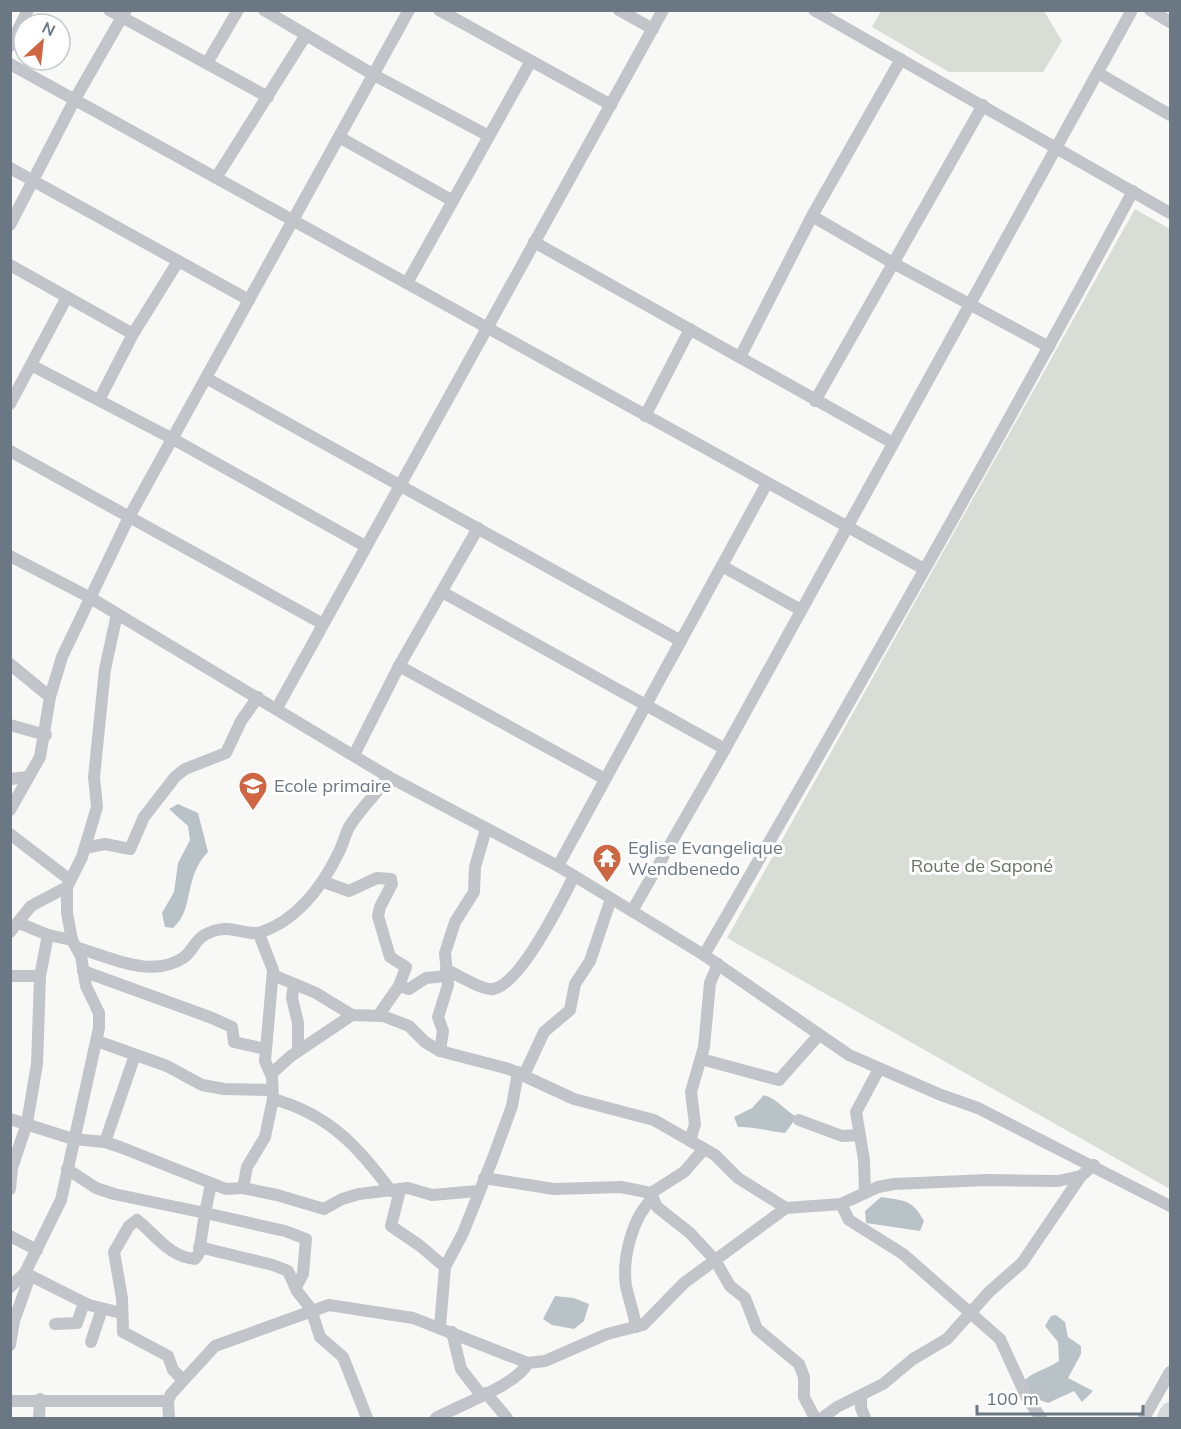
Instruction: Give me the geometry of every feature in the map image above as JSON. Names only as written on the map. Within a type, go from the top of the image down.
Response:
[{"type":"main road","points":[[1167,1419],[1170,1412]]},
{"type":"street","points":[[10,46],[28,10]]},
{"type":"street","points":[[109,10],[124,14],[268,97]]},
{"type":"street","points":[[207,63],[238,10]]},
{"type":"street","points":[[264,10],[374,75],[489,136]]},
{"type":"street","points":[[10,810],[40,757],[46,735],[50,697],[62,657],[89,597],[129,517],[409,10]]},
{"type":"street","points":[[439,10],[611,105]]},
{"type":"street","points":[[619,10],[653,29]]},
{"type":"street","points":[[277,708],[663,10]]},
{"type":"street","points":[[814,10],[1170,213]]},
{"type":"street","points":[[632,911],[725,749],[1132,10]]},
{"type":"street","points":[[1150,10],[1170,22]]},
{"type":"street","points":[[10,225],[75,99],[124,14]]},
{"type":"street","points":[[216,178],[306,35]]},
{"type":"street","points":[[740,357],[812,216],[901,59]]},
{"type":"street","points":[[407,284],[531,61]]},
{"type":"street","points":[[10,64],[924,569]]},
{"type":"street","points":[[1098,73],[1170,114]]},
{"type":"street","points":[[815,400],[983,105]]},
{"type":"street","points":[[339,137],[453,201]]},
{"type":"street","points":[[10,168],[177,263],[249,300]]},
{"type":"street","points":[[704,955],[766,852],[1049,347],[1133,191]]},
{"type":"street","points":[[812,216],[893,263],[1049,347]]},
{"type":"street","points":[[534,242],[893,443]]},
{"type":"street","points":[[99,400],[133,334],[177,263]]},
{"type":"street","points":[[10,265],[133,334]]},
{"type":"street","points":[[10,404],[67,297]]},
{"type":"street","points":[[645,416],[690,329]]},
{"type":"street","points":[[31,365],[173,439],[365,546]]},
{"type":"street","points":[[206,378],[681,640]]},
{"type":"street","points":[[10,451],[323,624]]},
{"type":"street","points":[[558,866],[767,483]]},
{"type":"street","points":[[354,755],[399,666],[478,528]]},
{"type":"street","points":[[10,556],[89,597],[389,777],[558,866],[718,964],[818,1035],[879,1069],[978,1108],[1094,1165],[1170,1206]]},
{"type":"street","points":[[722,566],[801,610]]},
{"type":"street","points":[[442,592],[725,749]]},
{"type":"street","points":[[10,1345],[14,1321],[28,1274],[61,1200],[97,1041],[99,1013],[86,986],[67,913],[68,883],[85,848],[97,807],[94,777],[105,669],[117,614]]},
{"type":"street","points":[[10,664],[50,697]]},
{"type":"street","points":[[399,666],[605,779]]},
{"type":"street","points":[[85,848],[107,844],[130,849],[144,817],[175,777],[185,769],[226,753],[241,721],[258,697]]},
{"type":"street","points":[[10,725],[46,735]]},
{"type":"street","points":[[10,779],[28,777]]},
{"type":"street","points":[[10,912],[18,922],[48,935],[143,967],[158,966],[183,958],[197,939],[216,930],[231,928],[259,934],[296,911],[324,882],[351,825],[389,777]]},
{"type":"street","points":[[440,1051],[443,1032],[438,1017],[448,989],[444,958],[455,922],[474,892],[475,867],[486,829]]},
{"type":"street","points":[[10,834],[68,883]]},
{"type":"street","points":[[399,986],[409,989],[426,978],[447,973],[484,988],[502,985],[523,962],[574,876]]},
{"type":"street","points":[[324,882],[349,891],[377,878],[391,880],[391,887],[380,907],[378,919],[390,957],[406,967],[399,986],[378,1016]]},
{"type":"street","points":[[18,922],[36,902],[68,883]]},
{"type":"street","points":[[507,1419],[461,1369],[446,1330],[445,1266],[462,1233],[484,1178],[512,1106],[521,1074],[544,1032],[570,1010],[575,984],[590,961],[611,898]]},
{"type":"street","points":[[243,1188],[247,1167],[265,1137],[272,1094],[272,1074],[265,1064],[273,975],[259,934]]},
{"type":"street","points":[[10,1189],[12,1168],[27,1123],[38,1056],[40,976],[48,935]]},
{"type":"street","points":[[690,1141],[695,1124],[691,1092],[701,1059],[710,982],[718,964]]},
{"type":"street","points":[[83,971],[212,1018],[232,1027],[234,1042],[266,1049]]},
{"type":"street","points":[[273,975],[316,993],[352,1015],[378,1016],[409,1026],[425,1042],[440,1051],[521,1074],[574,1099],[654,1120],[718,1157],[738,1178],[786,1208]]},
{"type":"street","points":[[10,976],[40,976]]},
{"type":"street","points":[[294,984],[292,998],[298,1023],[298,1051]]},
{"type":"street","points":[[272,1074],[298,1051],[352,1015]]},
{"type":"street","points":[[701,1059],[779,1080],[818,1035]]},
{"type":"street","points":[[97,1041],[208,1086],[272,1094],[313,1113],[359,1151],[395,1190],[392,1227],[445,1266]]},
{"type":"street","points":[[105,1142],[135,1055]]},
{"type":"street","points":[[865,1193],[864,1160],[856,1112],[879,1069]]},
{"type":"street","points":[[10,1119],[73,1139],[105,1142],[226,1189],[243,1188],[300,1200],[324,1209],[351,1196],[408,1188],[432,1195],[478,1191]]},
{"type":"street","points":[[799,1120],[842,1136],[859,1135]]},
{"type":"street","points":[[636,1327],[626,1286],[627,1259],[638,1216],[651,1196],[684,1172],[704,1149]]},
{"type":"street","points":[[822,1419],[837,1407],[883,1384],[913,1359],[947,1339],[989,1292],[1022,1263],[1081,1176],[1094,1165]]},
{"type":"street","points":[[67,1169],[96,1188],[114,1194],[205,1213],[305,1238],[307,1243],[303,1274],[296,1287]]},
{"type":"street","points":[[169,1419],[168,1401],[183,1380],[215,1346],[253,1334],[311,1309],[328,1305],[350,1306],[413,1318],[528,1363],[545,1360],[607,1334],[636,1327],[651,1319],[684,1283],[786,1208],[841,1204],[865,1193],[894,1184],[987,1180],[1058,1182],[1081,1176]]},
{"type":"street","points":[[484,1178],[554,1189],[621,1187],[651,1196],[659,1209],[687,1230],[715,1260],[730,1286],[747,1301],[757,1329],[799,1364],[804,1377],[804,1397],[815,1419]]},
{"type":"street","points":[[183,1380],[173,1370],[168,1356],[124,1334],[114,1252],[133,1221],[139,1221],[156,1239],[182,1256],[195,1259],[211,1184]]},
{"type":"street","points":[[841,1204],[849,1220],[903,1254],[1000,1339],[1005,1346],[1019,1383],[1041,1419]]},
{"type":"street","points":[[10,1236],[37,1250]]},
{"type":"street","points":[[199,1246],[284,1269],[290,1273],[296,1287],[311,1309],[320,1337],[344,1357],[367,1419]]},
{"type":"street","points":[[10,1287],[28,1274]]},
{"type":"street","points":[[28,1274],[84,1303],[122,1312]]},
{"type":"street","points":[[56,1324],[77,1323],[84,1303]]},
{"type":"street","points":[[91,1342],[102,1309]]},
{"type":"street","points":[[436,1419],[507,1383],[528,1363]]},
{"type":"street","points":[[1144,1419],[1170,1372]]},
{"type":"street","points":[[861,1397],[861,1408],[865,1419]]},
{"type":"street","points":[[10,1401],[40,1399],[168,1401]]},
{"type":"street","points":[[39,1419],[40,1399]]},
{"type":"green space","points":[[881,11],[1044,11],[1062,41],[1043,72],[949,72],[872,27]]},
{"type":"green space","name":"Route de Saponé","points":[[1135,209],[1170,229],[1170,1189],[727,938]]},
{"type":"shaded area","points":[[178,804],[198,813],[208,852],[195,872],[184,912],[173,928],[165,927],[162,913],[174,892],[178,863],[190,840],[188,826],[169,809]]},
{"type":"shaded area","points":[[764,1095],[797,1117],[785,1133],[738,1127],[734,1117],[752,1108]]},
{"type":"shaded area","points":[[881,1197],[907,1202],[916,1209],[924,1221],[920,1231],[866,1223],[865,1211]]},
{"type":"shaded area","points":[[555,1296],[574,1298],[589,1304],[584,1321],[574,1329],[552,1325],[543,1319]]},
{"type":"shaded area","points":[[1056,1315],[1065,1322],[1068,1337],[1081,1346],[1081,1354],[1068,1378],[1093,1391],[1082,1402],[1074,1391],[1048,1403],[1026,1395],[1022,1383],[1030,1376],[1059,1361],[1058,1342],[1045,1326],[1051,1316]]},
{"type":"place","name":"Ecole primaire","points":[[253,812]]},
{"type":"place","name":"Eglise Evangelique Wendbenedo","points":[[607,884]]}]
